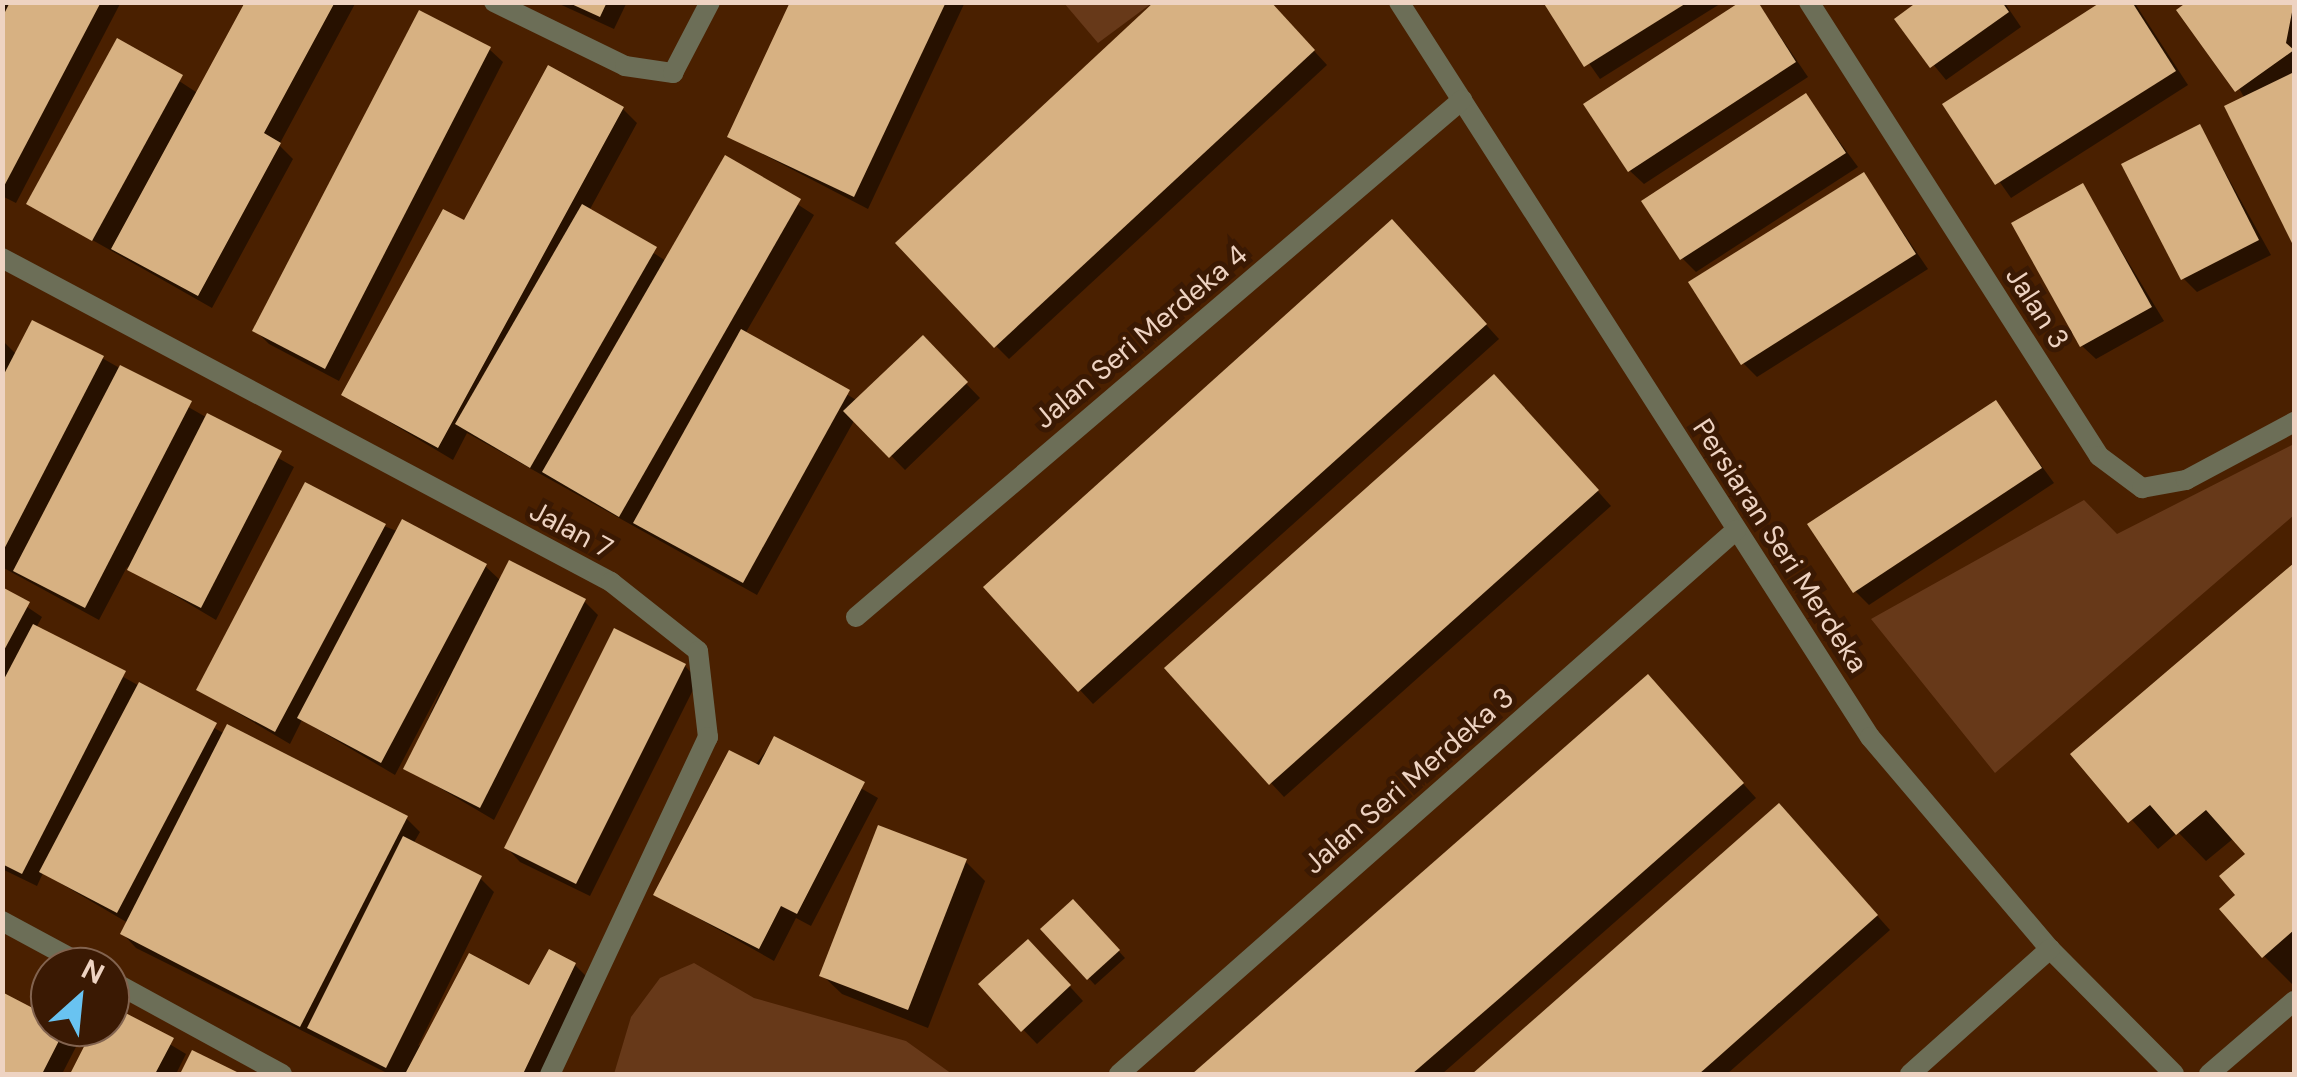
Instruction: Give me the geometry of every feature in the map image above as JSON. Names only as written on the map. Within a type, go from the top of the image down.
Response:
[{"type":"street","points":[[494,2],[626,66],[673,73],[710,2]]},
{"type":"street","name":"Persiaran Seri Merdeka","points":[[1399,2],[1870,738],[2050,949],[2174,1074]]},
{"type":"street","name":"Jalan 3","points":[[1809,2],[2099,456],[2142,488],[2186,480],[2294,422]]},
{"type":"street","name":"Jalan Seri Merdeka 4","points":[[856,616],[1462,100]]},
{"type":"street","name":"Jalan 7","points":[[2,258],[611,582],[698,650],[708,737],[550,1074]]},
{"type":"street","name":"Jalan Seri Merdeka 3","points":[[1119,1074],[1736,530]]},
{"type":"street","points":[[2,920],[51,947]]},
{"type":"street","points":[[1910,1074],[2050,949]]},
{"type":"street","points":[[130,991],[282,1074]]},
{"type":"street","points":[[2209,1074],[2294,1001]]},
{"type":"shaded area","points":[[1064,3],[1152,3],[1098,43]]},
{"type":"shaded area","points":[[2294,444],[2294,515],[1995,773],[1871,619],[2084,500],[2117,534]]},
{"type":"shaded area","points":[[694,963],[754,998],[906,1041],[952,1074],[614,1074],[631,1017],[660,978]]},
{"type":"building","points":[[10,2],[101,2],[2,190],[2,18]]},
{"type":"building","points":[[245,2],[335,2],[264,133],[281,143],[198,296],[111,249]]},
{"type":"building","points":[[567,2],[607,2],[600,17]]},
{"type":"building","points":[[790,2],[946,2],[854,197],[727,137]]},
{"type":"building","points":[[1154,2],[1271,2],[1315,50],[994,348],[895,243]]},
{"type":"building","points":[[1543,2],[1688,2],[1584,67]]},
{"type":"building","points":[[1740,2],[1758,2],[1796,62],[1628,172],[1583,104]]},
{"type":"building","points":[[1917,2],[2002,2],[2009,12],[1930,68],[1894,19]]},
{"type":"building","points":[[2101,2],[2132,2],[2176,71],[1995,185],[1942,104]]},
{"type":"building","points":[[2187,2],[2294,2],[2286,43],[2294,50],[2235,92],[2176,10]]},
{"type":"building","points":[[419,10],[491,47],[325,369],[252,331]]},
{"type":"building","points":[[117,38],[183,75],[92,241],[26,204]]},
{"type":"building","points":[[548,65],[624,107],[438,448],[341,395],[443,209],[464,220]]},
{"type":"building","points":[[2294,72],[2294,247],[2224,106]]},
{"type":"building","points":[[1806,93],[1846,153],[1680,260],[1641,201]]},
{"type":"building","points":[[2200,124],[2259,240],[2181,280],[2121,164]]},
{"type":"building","points":[[725,155],[801,199],[619,517],[542,472]]},
{"type":"building","points":[[1864,172],[1916,254],[1741,365],[1688,282]]},
{"type":"building","points":[[2083,183],[2152,307],[2080,347],[2011,223]]},
{"type":"building","points":[[582,204],[657,247],[530,468],[455,424]]},
{"type":"building","points":[[1392,219],[1487,324],[1078,692],[983,587]]},
{"type":"building","points":[[32,320],[104,356],[2,553],[2,378]]},
{"type":"building","points":[[741,329],[850,390],[743,583],[633,523]]},
{"type":"building","points":[[923,335],[968,382],[889,458],[843,411]]},
{"type":"building","points":[[120,365],[192,401],[85,608],[13,571]]},
{"type":"building","points":[[1494,374],[1599,490],[1269,785],[1164,668]]},
{"type":"building","points":[[1996,400],[2042,468],[1853,593],[1807,524]]},
{"type":"building","points":[[207,413],[282,451],[201,608],[127,570]]},
{"type":"building","points":[[305,482],[386,524],[275,732],[196,690]]},
{"type":"building","points":[[402,519],[487,564],[381,763],[297,718]]},
{"type":"building","points":[[509,560],[586,599],[480,808],[403,769]]},
{"type":"building","points":[[2294,563],[2294,930],[2262,958],[2219,909],[2235,895],[2219,876],[2245,854],[2206,810],[2176,835],[2150,805],[2128,823],[2070,754]]},
{"type":"building","points":[[2,587],[30,602],[2,654]]},
{"type":"building","points":[[33,624],[126,671],[22,874],[2,864],[2,683]]},
{"type":"building","points":[[614,628],[686,664],[576,884],[504,848]]},
{"type":"building","points":[[1648,674],[1744,783],[1501,997],[1412,1074],[1192,1074]]},
{"type":"building","points":[[139,682],[217,723],[117,913],[39,872]]},
{"type":"building","points":[[227,724],[408,816],[300,1027],[120,934]]},
{"type":"building","points":[[774,736],[865,782],[797,914],[781,906],[759,949],[653,895],[729,750],[759,765]]},
{"type":"building","points":[[1779,803],[1878,915],[1716,1059],[1699,1074],[1472,1074]]},
{"type":"building","points":[[878,825],[967,859],[908,1010],[819,976]]},
{"type":"building","points":[[403,836],[482,876],[386,1068],[307,1028]]},
{"type":"building","points":[[1073,899],[1120,950],[1087,980],[1040,929]]},
{"type":"building","points":[[1028,939],[1071,985],[1021,1032],[978,984]]},
{"type":"building","points":[[549,949],[576,963],[523,1074],[405,1074],[469,953],[529,985]]},
{"type":"building","points":[[2,992],[30,1007],[30,1047],[56,1047],[42,1074],[2,1074]]},
{"type":"building","points":[[130,1015],[174,1038],[155,1074],[70,1074],[84,1047],[130,1047]]},
{"type":"building","points":[[192,1050],[241,1074],[180,1074]]}]
